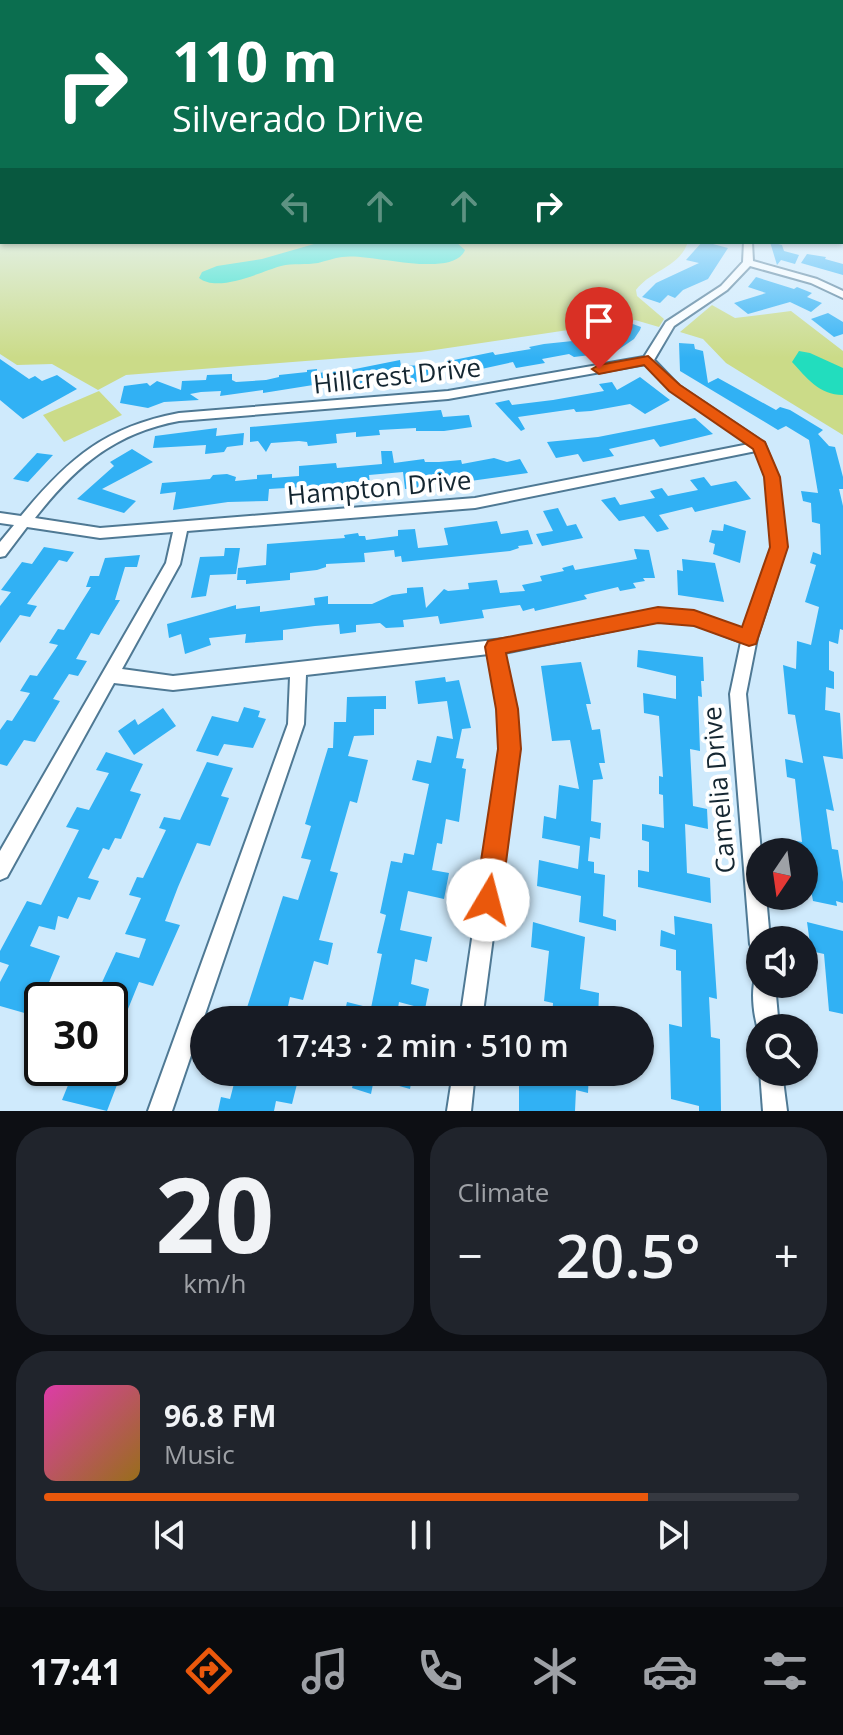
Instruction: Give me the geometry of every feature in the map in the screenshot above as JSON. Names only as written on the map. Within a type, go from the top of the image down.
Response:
[{"type":"street","points":[[748,254],[748,263],[724,288],[670,324],[648,360],[675,388],[760,446]]},
{"type":"street","points":[[748,263],[814,281],[843,295]]},
{"type":"street","name":"Hillcrest Drive","points":[[0,552],[70,469],[131,429],[158,420],[448,395],[648,360]]},
{"type":"street","name":"Hampton Drive","points":[[0,518],[100,533],[181,529],[475,503],[760,446]]},
{"type":"street","name":"Camelia Drive","points":[[758,926],[738,694],[749,638],[779,547],[772,477],[760,446]]},
{"type":"street","points":[[0,870],[173,564],[181,529]]},
{"type":"street","points":[[111,675],[173,683],[495,647],[658,615],[694,618],[749,638]]},
{"type":"street","points":[[473,1006],[509,749],[507,709],[495,647]]},
{"type":"street","points":[[160,1111],[296,724],[298,668]]},
{"type":"street","points":[[459,1111],[462,1086]]},
{"type":"street","points":[[772,1086],[775,1111]]},
{"type":"shaded area","points":[[0,254],[682,254],[636,290],[637,296],[664,319],[659,327],[635,320],[421,352],[126,375],[98,390],[52,364],[17,365],[0,354]]},
{"type":"shaded area","points":[[280,254],[462,254],[457,259],[444,263],[427,264],[342,257],[318,263],[281,266],[228,282],[207,282],[199,278],[202,272],[217,266]]},
{"type":"shaded area","points":[[712,305],[735,318],[791,311],[843,351],[843,435],[726,363],[703,339],[680,332]]},
{"type":"shaded area","points":[[799,351],[843,368],[843,395],[820,389],[808,379],[792,362]]},
{"type":"shaded area","points":[[99,391],[122,415],[64,442],[43,415]]},
{"type":"building","points":[[691,254],[724,254],[708,279],[683,290],[675,298],[668,295],[660,303],[642,297],[656,283],[699,263],[686,260]]},
{"type":"building","points":[[774,254],[799,255],[795,264],[781,260],[777,265]]},
{"type":"building","points":[[807,254],[843,264],[843,275],[801,263]]},
{"type":"building","points":[[756,277],[794,289],[797,287],[812,293],[807,297],[822,303],[811,312],[790,302],[748,314],[734,303],[766,293],[748,287]]},
{"type":"building","points":[[828,313],[843,322],[843,334],[834,337],[811,319]]},
{"type":"building","points":[[630,323],[641,327],[640,330],[634,339],[615,352],[574,357],[569,354],[542,359],[545,363],[516,368],[513,362],[454,375],[444,362],[493,352],[495,355],[531,349],[529,347],[544,344],[582,340],[595,344]]},
{"type":"building","points":[[679,343],[694,344],[695,349],[703,351],[708,383],[718,378],[776,410],[780,407],[790,410],[823,430],[818,434],[829,446],[835,447],[843,477],[843,489],[839,489],[843,506],[843,630],[840,629],[838,644],[829,641],[829,670],[834,672],[834,689],[826,687],[825,710],[840,713],[843,759],[823,756],[834,811],[826,809],[832,849],[838,850],[843,882],[843,903],[836,901],[837,906],[818,902],[818,838],[802,838],[795,779],[787,777],[785,759],[803,763],[795,715],[788,714],[783,665],[796,669],[797,641],[811,645],[819,607],[805,602],[816,565],[810,563],[813,552],[821,555],[820,524],[812,522],[811,503],[803,501],[801,491],[818,493],[809,440],[786,426],[778,430],[680,371]]},
{"type":"building","points":[[0,359],[29,379],[35,376],[42,381],[57,375],[77,389],[23,419],[0,400]]},
{"type":"building","points":[[400,360],[401,366],[427,365],[430,381],[392,383],[391,377],[362,380],[363,386],[332,389],[332,382],[263,393],[263,390],[220,396],[221,391],[201,392],[190,394],[199,400],[164,402],[148,408],[120,403],[124,386],[147,383],[150,386],[157,381],[181,390],[182,381],[206,380],[207,375],[232,374],[232,380],[236,382],[266,380],[307,370],[317,369],[317,373],[350,370]]},
{"type":"building","points":[[640,377],[670,400],[645,414],[630,404],[591,411],[576,412],[574,409],[518,417],[525,429],[521,431],[495,403],[509,400],[512,405],[604,391],[599,384],[612,382],[617,390]]},
{"type":"building","points":[[441,410],[443,417],[469,415],[472,427],[444,431],[416,431],[416,428],[379,430],[380,435],[356,437],[356,432],[336,434],[337,443],[308,446],[307,442],[299,441],[271,443],[266,452],[258,441],[250,442],[250,427]]},
{"type":"building","points":[[695,418],[713,434],[660,447],[654,439],[609,449],[614,456],[583,462],[578,454],[556,458],[547,442],[598,437]]},
{"type":"building","points":[[217,428],[216,436],[244,433],[243,445],[227,447],[224,452],[205,454],[206,445],[153,448],[155,436]]},
{"type":"building","points":[[132,449],[153,462],[102,489],[136,501],[124,513],[77,499],[114,466],[110,462]]},
{"type":"building","points":[[381,451],[392,451],[394,463],[424,459],[425,462],[461,460],[462,464],[494,458],[507,462],[520,459],[528,473],[456,483],[454,475],[428,478],[421,488],[405,489],[403,472],[369,475],[367,492],[351,494],[350,484],[322,487],[322,495],[303,497],[302,487],[269,489],[268,501],[228,502],[173,510],[176,492],[160,494],[162,483],[210,479],[213,475],[227,474],[236,477],[235,481],[257,479],[257,475],[272,474],[272,478],[299,476],[299,466],[336,463],[337,468],[382,464]]},
{"type":"building","points":[[37,453],[53,455],[28,482],[13,479]]},
{"type":"building","points":[[704,477],[711,486],[736,481],[751,499],[695,512],[692,507],[659,515],[669,529],[657,532],[644,516],[619,521],[601,500],[615,497],[620,505],[655,498],[650,491],[662,488],[668,496],[698,490],[690,480]]},
{"type":"building","points":[[558,508],[567,526],[576,524],[583,538],[542,546],[536,534],[553,531],[543,511]]},
{"type":"building","points":[[497,521],[501,534],[528,530],[533,544],[518,546],[510,551],[402,562],[401,556],[395,557],[394,550],[364,553],[365,562],[326,564],[326,567],[317,570],[290,573],[290,580],[246,584],[246,580],[237,580],[238,568],[266,565],[267,544],[345,538],[344,535],[358,533],[366,540],[398,536],[398,530],[415,529],[418,548],[448,545],[444,528]]},
{"type":"building","points":[[724,524],[746,531],[740,563],[713,554],[715,544],[709,542],[712,530],[723,531]]},
{"type":"building","points":[[44,547],[74,552],[67,562],[59,560],[27,604],[37,606],[30,617],[20,615],[0,643],[0,606],[11,592],[1,590],[22,562],[32,564]]},
{"type":"building","points":[[225,548],[240,548],[236,574],[210,575],[206,596],[191,598],[200,557],[224,556]]},
{"type":"building","points":[[634,549],[649,550],[655,578],[643,578],[645,581],[633,583],[636,588],[620,591],[618,587],[584,595],[587,599],[535,611],[534,608],[523,611],[520,605],[482,610],[484,618],[440,624],[438,616],[403,620],[404,627],[386,628],[380,623],[356,625],[356,632],[340,634],[339,624],[315,626],[283,630],[283,640],[245,643],[246,634],[209,638],[211,645],[185,654],[181,634],[169,638],[167,624],[236,605],[236,609],[260,606],[260,612],[315,605],[314,598],[328,596],[328,604],[372,604],[392,595],[407,593],[407,588],[423,587],[426,608],[444,589],[469,589],[468,583],[497,580],[500,593],[525,591],[522,585],[542,581],[540,576],[564,571],[562,568],[573,565],[575,570],[637,559]]},
{"type":"building","points":[[140,555],[137,567],[125,567],[115,600],[120,600],[99,635],[91,633],[76,659],[87,661],[78,676],[69,674],[53,699],[60,701],[35,742],[24,740],[7,766],[0,764],[0,730],[7,720],[12,721],[30,693],[20,691],[30,675],[37,676],[58,645],[49,643],[58,629],[64,630],[91,587],[86,587],[90,576],[99,576],[105,558]]},
{"type":"building","points":[[682,559],[715,563],[724,602],[678,595],[677,570],[683,571]]},
{"type":"building","points":[[638,650],[703,657],[702,697],[698,696],[700,751],[690,749],[693,806],[707,809],[708,829],[685,824],[687,873],[710,878],[711,903],[638,887],[638,870],[649,872],[649,842],[642,840],[642,824],[664,828],[663,795],[659,794],[659,776],[663,777],[659,716],[644,713],[643,693],[676,699],[676,676],[637,667]]},
{"type":"building","points":[[581,662],[591,704],[586,704],[592,730],[600,729],[605,763],[599,763],[603,779],[593,780],[591,821],[601,823],[600,839],[590,837],[588,861],[594,862],[594,873],[605,875],[603,916],[616,920],[616,931],[579,922],[581,896],[537,886],[539,860],[578,869],[580,846],[542,838],[544,816],[556,819],[559,785],[579,789],[570,740],[552,741],[541,666]]},
{"type":"building","points":[[445,677],[446,682],[459,680],[471,728],[462,729],[456,758],[464,759],[462,768],[466,769],[459,822],[446,819],[442,844],[437,843],[432,870],[449,873],[444,899],[408,891],[400,930],[432,937],[427,962],[415,959],[411,984],[429,989],[426,1006],[399,1002],[398,1006],[371,1006],[382,954],[377,953],[386,915],[380,913],[391,861],[402,863],[404,853],[414,855],[429,784],[412,780],[417,760],[431,763],[437,736],[453,739],[447,701],[418,704],[415,681]]},
{"type":"building","points":[[386,696],[386,709],[374,709],[374,735],[354,736],[348,756],[368,760],[357,803],[350,801],[330,871],[338,873],[319,940],[333,943],[328,965],[314,961],[303,1000],[290,997],[288,1006],[248,1006],[283,896],[298,900],[311,860],[301,858],[311,826],[305,824],[328,748],[333,748],[334,722],[346,722],[347,697]]},
{"type":"building","points":[[244,707],[260,711],[258,717],[266,719],[253,748],[224,744],[218,756],[196,751],[212,716],[238,722]]},
{"type":"building","points":[[163,708],[176,726],[134,755],[118,731],[135,719],[138,725]]},
{"type":"building","points":[[106,752],[143,764],[130,791],[141,794],[121,839],[115,838],[109,850],[103,848],[88,878],[99,881],[90,900],[78,897],[68,919],[58,916],[55,930],[39,926],[30,946],[60,956],[49,982],[24,982],[24,1013],[0,1006],[0,982],[9,965],[0,962],[0,951],[27,901],[41,905],[79,830],[66,827],[77,807],[89,810],[109,773],[96,770]]},
{"type":"building","points":[[207,762],[233,768],[221,796],[229,798],[210,846],[197,843],[165,921],[180,925],[153,986],[139,982],[128,1009],[128,982],[102,982],[116,952],[139,958],[146,939],[125,934],[141,898],[129,895],[137,877],[143,878],[166,830],[159,828],[164,817],[180,820]]},
{"type":"building","points":[[674,916],[712,924],[717,999],[709,997],[711,1037],[720,1039],[721,1111],[699,1111],[699,1106],[671,1099],[669,1024],[682,1027],[681,971],[676,970],[676,950],[660,946],[661,930],[675,935]]},
{"type":"building","points":[[533,922],[585,937],[580,989],[599,993],[599,1006],[553,1006],[553,1003],[544,1001],[549,951],[531,947]]},
{"type":"building","points":[[807,922],[843,931],[843,1014],[829,1011],[824,954],[818,953],[818,926],[808,926]]},
{"type":"building","points":[[68,1086],[117,1086],[107,1111],[62,1100]]},
{"type":"building","points":[[233,1086],[296,1086],[292,1104],[276,1101],[274,1111],[218,1111],[221,1097],[230,1099]]},
{"type":"building","points":[[352,1086],[373,1086],[371,1094]]},
{"type":"building","points":[[519,1086],[588,1086],[588,1093],[576,1090],[575,1111],[519,1111]]},
{"type":"route","points":[[488,900],[509,749],[507,709],[495,647],[658,615],[694,618],[749,638],[779,547],[772,477],[760,446],[675,388],[648,360],[599,369]]}]
